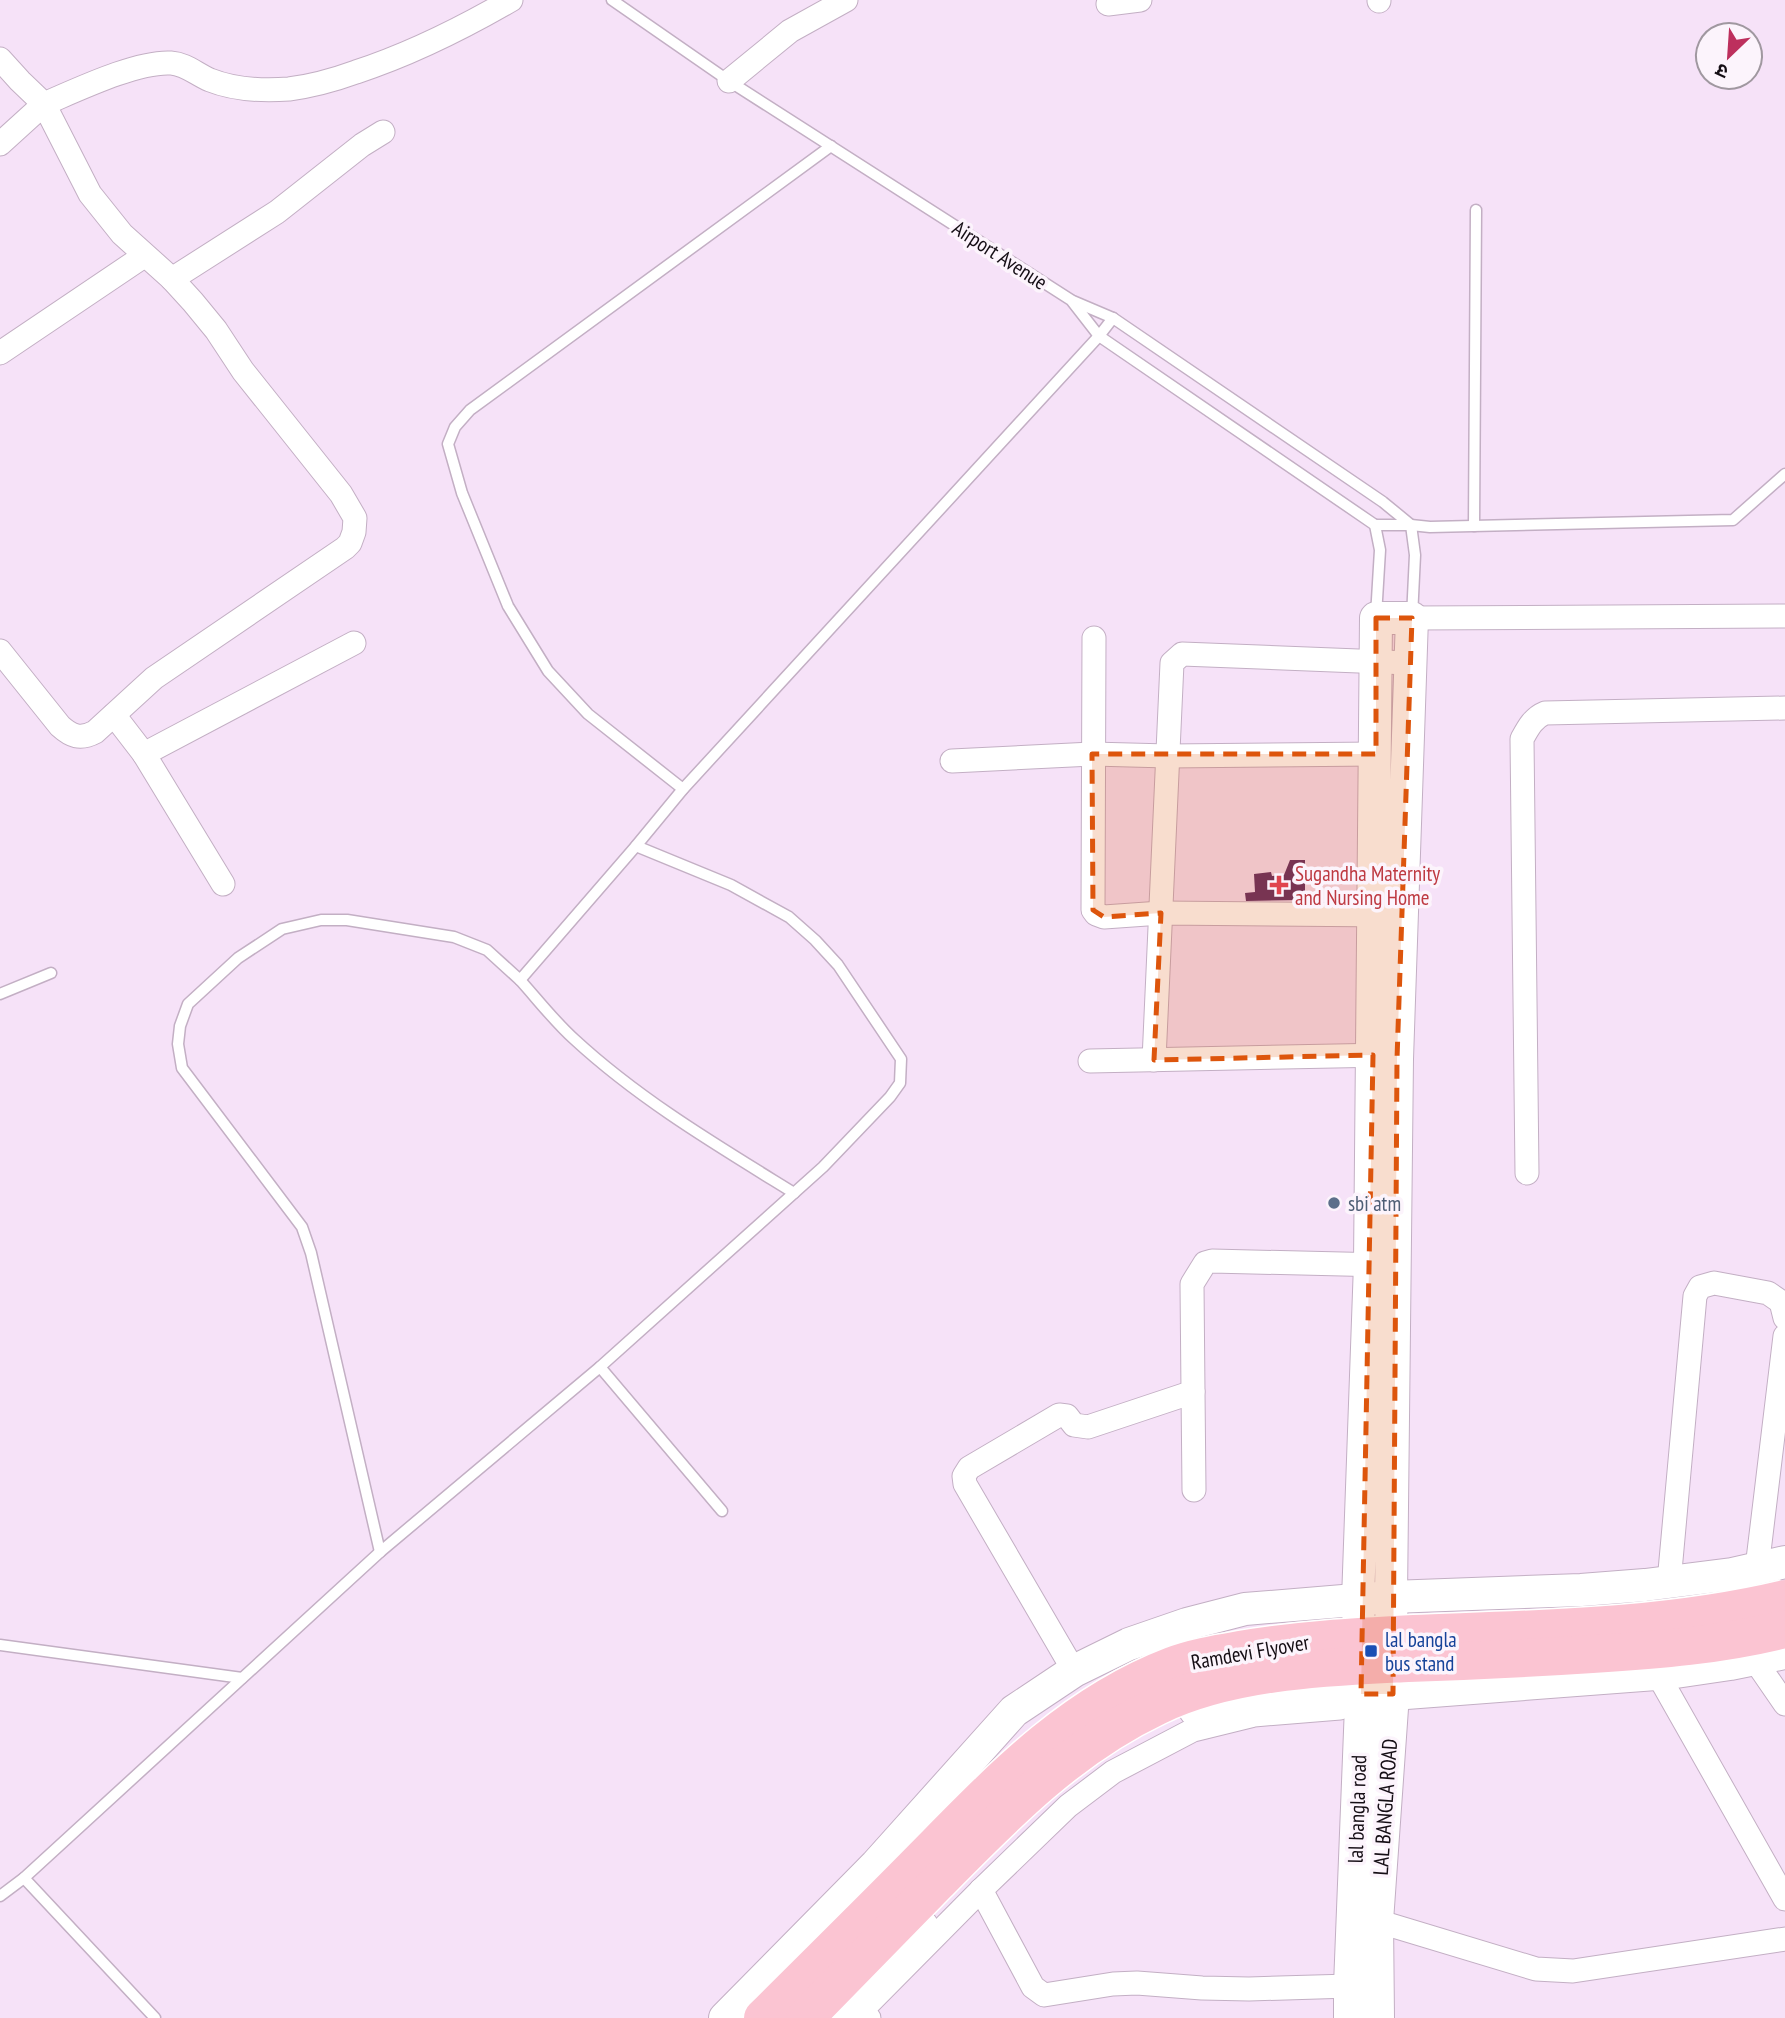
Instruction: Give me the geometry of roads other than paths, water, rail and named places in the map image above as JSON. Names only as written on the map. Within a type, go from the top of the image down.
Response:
[{"type":"highway","name":"Ramdevi Flyover","points":[[763,2018],[977,1802],[1034,1751],[1074,1718],[1131,1685],[1173,1666],[1212,1655],[1280,1643],[1348,1637],[1629,1624],[1746,1608],[1785,1599]]},
{"type":"highway","name":"Ramdevi Flyover","points":[[805,2018],[1010,1809],[1056,1769],[1104,1734],[1191,1691],[1231,1681],[1346,1666],[1664,1650],[1785,1629]]},
{"type":"street","points":[[0,144],[44,104],[148,64],[173,63],[218,83],[244,90],[289,89],[326,82],[379,65],[433,43],[511,0]]},
{"type":"street","points":[[729,81],[790,31],[845,0]]},
{"type":"street","points":[[1108,4],[1140,0]]},
{"type":"street","points":[[0,60],[44,104],[90,194],[122,234],[172,279],[216,330],[243,371],[341,494],[355,519],[354,532],[345,548],[154,678],[87,737],[70,735],[60,726],[0,651]]},
{"type":"street","points":[[172,279],[277,212],[362,145],[383,132]]},
{"type":"street","points":[[2,348],[144,256]]},
{"type":"street","points":[[1387,915],[1376,754],[1376,618],[1785,616]]},
{"type":"street","points":[[1378,1438],[1387,915],[1412,618]]},
{"type":"street","points":[[1094,638],[1093,910],[1096,914],[1104,917],[1161,913],[1387,915]]},
{"type":"street","points":[[144,754],[354,643]]},
{"type":"street","points":[[1154,1060],[1172,663],[1182,654],[1409,663]]},
{"type":"street","points":[[1527,1173],[1522,739],[1528,726],[1537,716],[1545,713],[1785,708]]},
{"type":"street","points":[[114,715],[144,754],[223,884]]},
{"type":"street","points":[[952,761],[1093,754],[1168,757],[1376,754]]},
{"type":"street","points":[[1090,1061],[1385,1055]]},
{"type":"street","points":[[1194,1490],[1192,1284],[1205,1263],[1382,1265]]},
{"type":"street","points":[[1669,1582],[1695,1296],[1700,1287],[1714,1283],[1768,1293],[1781,1302],[1785,1318]]},
{"type":"street","points":[[725,2018],[876,1865],[1014,1711],[1074,1671],[1129,1644],[1187,1624],[1245,1609],[1391,1597],[1581,1590],[1732,1574],[1771,1565],[1785,1336]]},
{"type":"street","points":[[1074,1671],[965,1484],[964,1476],[969,1468],[1059,1415],[1067,1416],[1074,1425],[1088,1427],[1193,1392]]},
{"type":"street","name":"LAL BANGLA ROAD","points":[[1378,1438],[1391,1597],[1393,1694],[1377,1921],[1378,2018]]},
{"type":"street","name":"lal bangla road","points":[[1350,2018],[1361,1700],[1358,1600],[1378,1438]]},
{"type":"street","points":[[855,2016],[1068,1806],[1113,1772],[1194,1730],[1254,1715],[1393,1694],[1657,1673],[1730,1664],[1785,1653]]},
{"type":"street","points":[[1754,1659],[1785,1704]]},
{"type":"street","points":[[1657,1673],[1785,1899]]},
{"type":"street","points":[[855,2016],[1038,1805],[1078,1768],[1158,1723],[1217,1703],[1272,1695],[1361,1700]]},
{"type":"street","points":[[981,1889],[1033,1987],[1044,1996],[1113,1984],[1137,1983],[1249,1989],[1350,1986]]},
{"type":"street","points":[[1377,1921],[1536,1969],[1573,1971],[1785,1939]]},
{"type":"lane","name":"Airport Avenue","points":[[612,0],[729,81],[1071,300],[1099,336],[1375,525]]},
{"type":"lane","points":[[683,789],[588,714],[548,671],[508,606],[462,493],[448,444],[455,427],[470,410],[831,146]]},
{"type":"lane","points":[[1474,526],[1476,209]]},
{"type":"lane","points":[[1071,300],[1113,318],[1382,502],[1411,525],[1415,555],[1412,618]]},
{"type":"lane","points":[[520,980],[683,789],[1113,318]]},
{"type":"lane","points":[[1376,618],[1380,550],[1375,525],[1430,527],[1733,520],[1785,474]]},
{"type":"lane","points":[[0,1896],[24,1878],[380,1552],[600,1367],[823,1167],[900,1083],[901,1059],[838,965],[815,940],[789,917],[731,885],[636,846]]},
{"type":"lane","points":[[380,1552],[311,1253],[302,1227],[182,1068],[178,1044],[180,1026],[188,1004],[238,958],[282,929],[321,920],[347,920],[454,937],[487,950],[520,980],[572,1038],[602,1063],[650,1100],[794,1193]]},
{"type":"lane","points":[[0,994],[51,973]]},
{"type":"lane","points":[[600,1367],[722,1511]]},
{"type":"lane","points":[[0,1645],[242,1678]]},
{"type":"lane","points":[[24,1878],[155,2018]]},
{"type":"place","name":"Sugandha Maternity and Nursing Home","points":[[1279,885]]},
{"type":"place","name":"sbi atm","points":[[1334,1203]]},
{"type":"place","name":"lal bangla bus stand","points":[[1371,1651]]}]
